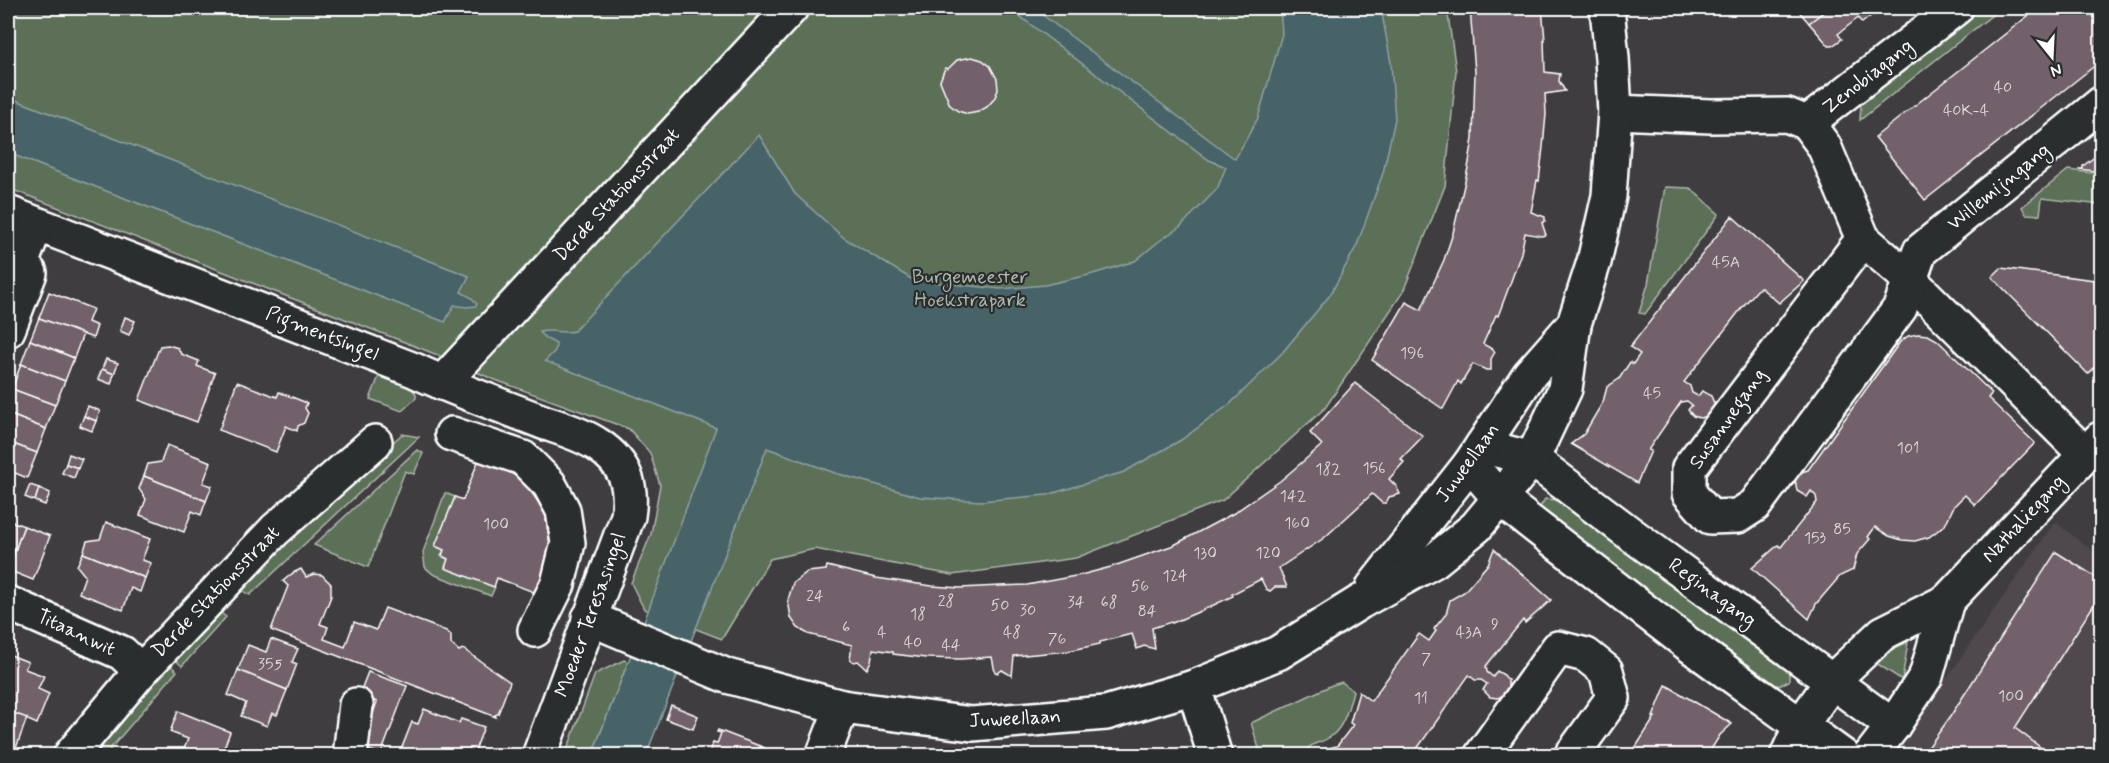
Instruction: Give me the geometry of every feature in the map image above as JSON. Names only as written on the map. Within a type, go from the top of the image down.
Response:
[{"type":"street","name":"Derde Stationsstraat","points":[[442,383],[791,8]]},
{"type":"street","name":"Juweellaan","points":[[1532,459],[1565,389],[1574,324],[1594,262],[1609,196],[1615,112],[1607,8]]},
{"type":"street","name":"Zenobiagang","points":[[1808,123],[1956,8]]},
{"type":"street","name":"Willemijngang","points":[[1909,279],[1920,251],[2102,103]]},
{"type":"street","points":[[1615,112],[1711,116],[1787,115],[1808,123],[1824,146],[1863,239],[2093,446]]},
{"type":"street","name":"Pigmentsingel","points":[[22,219],[397,363],[598,444],[624,473]]},
{"type":"street","points":[[8,330],[30,273],[19,269],[22,219]]},
{"type":"street","name":"Susannegang","points":[[1863,239],[1689,468],[1689,493],[1710,517],[1738,516],[1755,505],[1900,308],[1909,279]]},
{"type":"street","name":"Juweellaan","points":[[1360,602],[1476,455],[1529,375],[1574,324]]},
{"type":"street","points":[[452,434],[523,458],[549,484],[563,510],[568,543],[558,584],[535,630]]},
{"type":"street","name":"Derde Stationsstraat","points":[[70,756],[141,671],[275,530],[375,442]]},
{"type":"street","name":"Nathaliegang","points":[[1787,756],[1801,725],[1832,681],[1882,633],[1947,601],[2093,446]]},
{"type":"street","points":[[1476,455],[1499,498],[1688,644],[1843,756]]},
{"type":"street","name":"Reginagang","points":[[1476,455],[1532,459],[1893,726]]},
{"type":"street","points":[[1499,498],[1532,459]]},
{"type":"street","name":"Moeder Teresasingel","points":[[540,756],[628,516],[631,500],[630,485],[624,473]]},
{"type":"street","name":"Juweellaan","points":[[589,618],[727,676],[842,707],[972,724],[1106,713],[1194,687],[1278,653],[1360,602],[1434,561],[1476,527],[1499,498]]},
{"type":"street","name":"Nathaliegang","points":[[1870,756],[1926,676],[1947,601]]},
{"type":"street","name":"Titaanwit","points":[[8,603],[122,653],[141,671]]},
{"type":"street","points":[[1481,756],[1558,648],[1586,655],[1606,671],[1613,698],[1571,756]]},
{"type":"street","points":[[1194,687],[1215,756]]},
{"type":"street","points":[[350,756],[356,705]]},
{"type":"street","points":[[823,756],[842,707]]},
{"type":"shaded area","points":[[2055,522],[2101,557],[2101,755],[1893,756]]},
{"type":"green space","name":"Burgemeester Hoekstrapark","points":[[8,8],[1447,8],[1456,71],[1445,186],[1403,292],[1325,408],[1223,500],[1076,558],[952,575],[815,549],[770,559],[722,639],[644,609],[631,583],[651,534],[660,485],[650,453],[629,429],[490,378],[448,359],[8,188]]},
{"type":"green space","points":[[1972,8],[2001,8],[1860,120],[1861,105],[1857,100]]},
{"type":"green space","points":[[2068,170],[2101,174],[2101,205],[2042,198],[2040,215],[2026,214],[2022,207]]},
{"type":"green space","points":[[1665,187],[1690,188],[1719,214],[1645,314],[1639,313],[1648,284]]},
{"type":"green space","points":[[379,376],[411,388],[416,398],[402,411],[370,399]]},
{"type":"green space","points":[[402,434],[419,437],[250,595],[236,587]]},
{"type":"green space","points":[[417,450],[423,453],[414,474],[405,471],[368,567],[314,545]]},
{"type":"green space","points":[[445,493],[455,497],[435,546],[444,549],[441,556],[448,559],[445,567],[495,587],[491,596],[433,574],[425,567],[423,552]]},
{"type":"green space","points":[[1545,499],[1559,500],[1789,663],[1789,681],[1778,686],[1758,680],[1539,514]]},
{"type":"green space","points":[[215,608],[226,617],[182,666],[171,656]]},
{"type":"green space","points":[[1908,642],[1902,680],[1870,659]]},
{"type":"green space","points":[[624,660],[628,662],[592,755],[565,756],[595,674]]},
{"type":"green space","points":[[166,662],[177,671],[105,755],[86,756]]},
{"type":"green space","points":[[1342,682],[1353,691],[1345,716],[1335,733],[1326,740],[1313,745],[1303,755],[1261,755],[1251,723]]},
{"type":"water","points":[[1009,8],[1033,8],[1235,159],[1258,118],[1282,34],[1280,8],[1381,8],[1391,63],[1395,119],[1383,173],[1357,245],[1330,295],[1282,353],[1230,404],[1181,440],[1124,472],[1047,495],[981,501],[920,497],[835,473],[767,448],[646,755],[592,755],[716,428],[545,361],[555,351],[556,344],[540,332],[574,331],[759,135],[795,194],[844,238],[913,280],[1001,289],[1045,285],[1093,274],[1135,261],[1181,226],[1217,189],[1226,167],[1209,160]]},
{"type":"water","points":[[8,97],[469,276],[461,292],[477,304],[466,307],[454,305],[445,322],[8,153]]},
{"type":"building","points":[[1470,8],[1542,8],[1545,72],[1560,74],[1559,81],[1565,91],[1545,94],[1546,114],[1539,181],[1537,180],[1531,212],[1545,217],[1542,223],[1546,235],[1525,233],[1521,253],[1498,316],[1496,315],[1483,344],[1495,352],[1491,359],[1491,370],[1473,364],[1461,384],[1458,381],[1443,409],[1372,360],[1406,302],[1421,310],[1444,260],[1453,233],[1473,139],[1475,72]]},
{"type":"building","points":[[1796,8],[1829,8],[1809,23]]},
{"type":"building","points":[[1829,8],[1874,8],[1877,11],[1862,23],[1858,18],[1838,34],[1842,39],[1829,46],[1809,23]]},
{"type":"building","points":[[2038,8],[2102,8],[2102,60],[1925,200],[1875,137]]},
{"type":"building","points":[[972,57],[990,66],[997,79],[998,90],[987,107],[968,114],[950,105],[940,81],[945,68],[948,69],[957,60]]},
{"type":"building","points":[[2102,151],[2102,172],[2078,169],[2083,169],[2083,166]]},
{"type":"building","points":[[1732,216],[1804,281],[1779,303],[1760,287],[1744,305],[1684,382],[1690,386],[1692,393],[1698,396],[1702,391],[1711,396],[1714,409],[1710,416],[1700,418],[1693,416],[1688,410],[1692,405],[1687,401],[1681,402],[1648,450],[1651,451],[1637,483],[1571,444],[1584,434],[1603,402],[1607,387],[1619,379],[1630,362],[1633,364],[1640,354],[1630,347]]},
{"type":"building","points":[[2001,268],[2102,281],[2102,363],[2099,363],[2088,374],[1992,277]]},
{"type":"building","points":[[49,292],[93,309],[88,322],[97,326],[93,338],[39,318]]},
{"type":"building","points":[[125,317],[135,321],[129,335],[120,331]]},
{"type":"building","points":[[39,318],[83,334],[74,358],[30,340]]},
{"type":"building","points":[[1928,335],[1937,340],[1992,393],[1988,398],[2035,443],[1975,505],[1965,495],[1954,506],[1945,525],[1929,537],[1915,541],[1902,540],[1889,536],[1875,527],[1868,537],[1870,539],[1857,554],[1853,570],[1840,576],[1816,604],[1809,619],[1752,568],[1778,545],[1781,547],[1817,502],[1816,496],[1811,491],[1807,497],[1797,491],[1795,479],[1801,472],[1808,470],[1900,342],[1908,336]]},
{"type":"building","points":[[30,340],[74,358],[65,381],[21,364]]},
{"type":"building","points":[[168,345],[178,348],[181,354],[199,361],[197,366],[215,373],[197,422],[139,400],[160,346]]},
{"type":"building","points":[[106,359],[118,363],[114,374],[102,369]]},
{"type":"building","points":[[21,364],[65,381],[55,405],[12,389]]},
{"type":"building","points":[[102,369],[114,374],[111,384],[98,379]]},
{"type":"building","points":[[237,382],[277,397],[279,392],[307,403],[305,408],[308,413],[304,423],[298,426],[297,431],[286,426],[276,452],[219,430]]},
{"type":"building","points":[[1355,383],[1423,436],[1401,459],[1404,462],[1389,479],[1400,494],[1389,497],[1386,503],[1382,503],[1372,494],[1324,538],[1279,568],[1287,587],[1275,587],[1270,591],[1266,589],[1261,579],[1203,610],[1172,623],[1152,628],[1155,649],[1144,646],[1137,649],[1132,634],[1068,651],[1014,656],[1012,676],[1002,670],[995,672],[992,657],[926,658],[873,649],[867,669],[858,661],[850,660],[852,645],[808,634],[798,628],[791,618],[788,600],[793,583],[807,572],[826,570],[827,566],[876,578],[932,586],[960,588],[1027,585],[1111,567],[1174,545],[1234,513],[1280,481],[1322,445],[1310,433]]},
{"type":"building","points":[[12,389],[55,405],[46,429],[8,414],[8,399]]},
{"type":"building","points":[[88,406],[100,411],[96,421],[84,416]]},
{"type":"building","points":[[8,414],[46,429],[37,453],[8,442]]},
{"type":"building","points":[[84,416],[96,421],[92,431],[80,426]]},
{"type":"building","points":[[8,442],[37,453],[27,478],[8,470]]},
{"type":"building","points":[[167,445],[211,462],[203,483],[212,486],[206,501],[144,476],[148,464],[161,462]]},
{"type":"building","points":[[69,454],[82,459],[78,468],[66,464]]},
{"type":"building","points":[[479,459],[516,476],[539,503],[543,501],[551,518],[546,520],[551,547],[539,594],[497,578],[494,587],[445,568],[448,559],[442,556],[444,550],[435,546],[455,497],[463,500]]},
{"type":"building","points":[[66,464],[78,468],[74,478],[62,473]]},
{"type":"building","points":[[144,476],[206,501],[201,515],[192,511],[184,532],[140,515],[146,499],[139,489]]},
{"type":"building","points":[[30,485],[39,488],[35,501],[25,497]]},
{"type":"building","points":[[39,488],[50,493],[45,505],[35,501]]},
{"type":"building","points":[[8,520],[24,526],[8,570]]},
{"type":"building","points":[[106,522],[150,539],[142,560],[151,563],[145,578],[83,553],[87,541],[100,539]]},
{"type":"building","points":[[24,526],[50,536],[33,580],[8,570]]},
{"type":"building","points":[[1494,549],[1551,600],[1525,623],[1523,620],[1486,666],[1487,672],[1493,677],[1497,671],[1508,680],[1508,690],[1503,696],[1490,697],[1483,690],[1487,684],[1469,675],[1412,756],[1313,756],[1321,750],[1337,746],[1353,725],[1350,723],[1359,692],[1371,701],[1419,634],[1429,641],[1436,631],[1434,629],[1446,614],[1450,600],[1464,592],[1488,564]]},
{"type":"building","points":[[2056,552],[2102,581],[2102,592],[2015,728],[2052,756],[1922,756],[1948,720]]},
{"type":"building","points":[[83,553],[145,578],[140,592],[131,588],[123,610],[79,593],[85,576],[77,566]]},
{"type":"building","points":[[301,569],[306,577],[314,574],[322,575],[331,584],[331,596],[320,624],[328,627],[324,639],[345,647],[354,622],[376,630],[385,608],[446,631],[451,635],[451,644],[459,651],[463,649],[510,682],[496,717],[271,630],[288,586],[283,581]]},
{"type":"building","points":[[271,639],[298,649],[292,662],[297,664],[287,690],[238,670],[248,645],[266,652]]},
{"type":"building","points":[[8,654],[28,662],[25,669],[44,676],[38,689],[49,694],[37,724],[8,711]]},
{"type":"building","points":[[238,670],[287,690],[277,715],[272,713],[267,726],[241,716],[246,703],[228,695]]},
{"type":"building","points":[[368,672],[407,686],[381,754],[361,747],[377,702],[359,695]]},
{"type":"building","points":[[1666,685],[1732,724],[1720,735],[1707,756],[1630,756],[1655,717],[1653,717]]},
{"type":"building","points":[[671,705],[698,716],[693,729],[666,719]]},
{"type":"building","points":[[424,709],[459,723],[461,719],[484,727],[474,753],[471,752],[469,756],[406,756],[407,753],[401,750],[412,722],[418,724]]},
{"type":"building","points":[[8,711],[27,718],[16,748],[8,745]]},
{"type":"building","points":[[178,711],[230,732],[222,753],[219,751],[218,756],[188,756],[189,751],[184,749],[188,739],[170,732]]},
{"type":"building","points":[[718,730],[765,748],[760,747],[757,756],[708,756],[713,743],[717,744],[721,733],[717,732]]},
{"type":"building","points":[[1600,750],[1607,751],[1613,756],[1592,756]]}]
